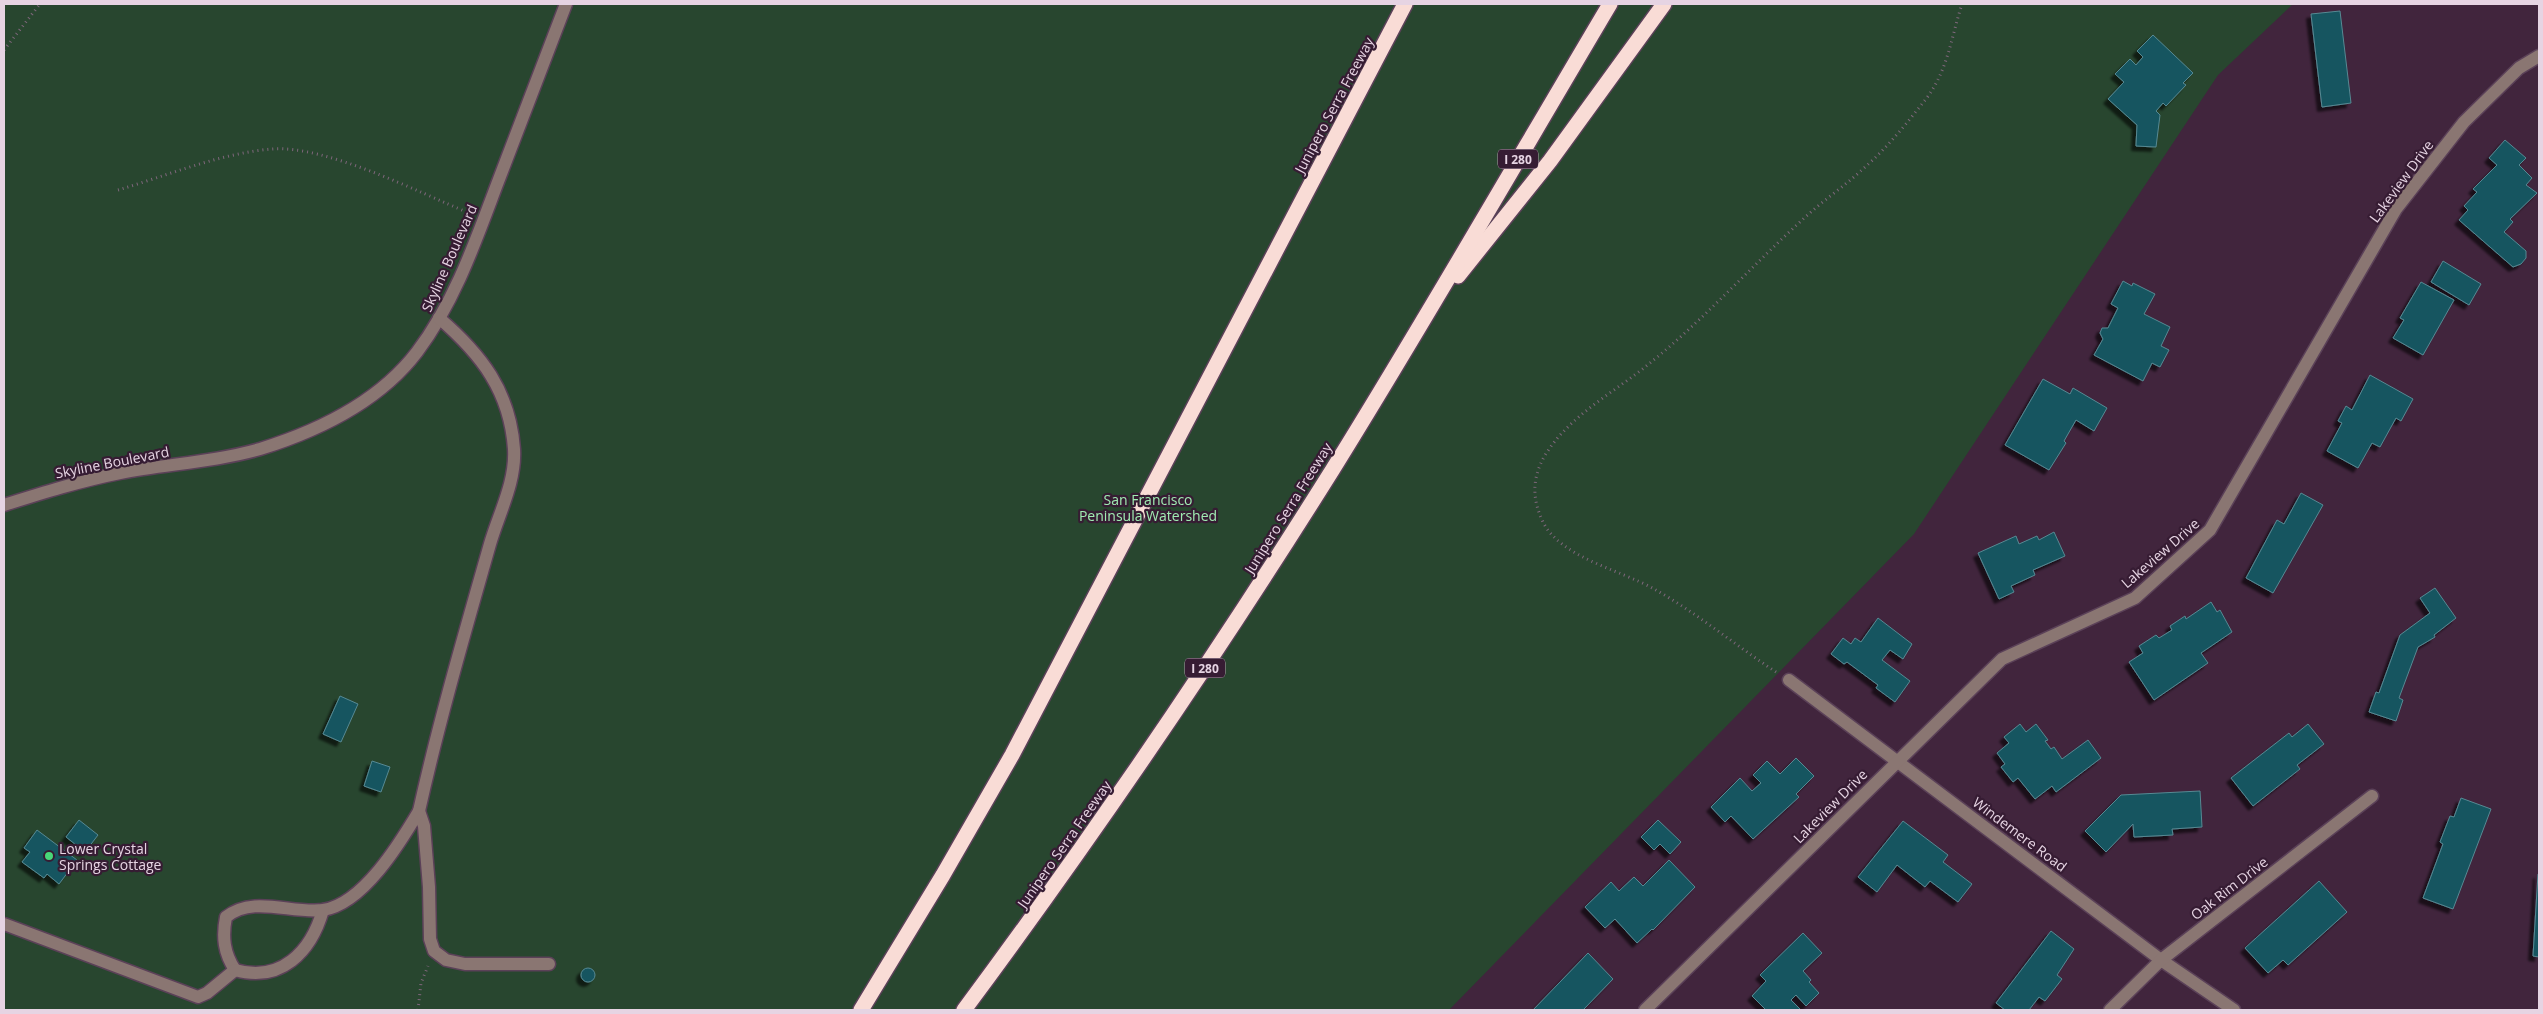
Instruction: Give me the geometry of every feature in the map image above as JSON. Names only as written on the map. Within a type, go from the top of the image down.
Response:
[{"type":"highway","name":"Junipero Serra Freeway","points":[[861,1010],[943,875],[1012,754],[1405,4]]},
{"type":"highway","name":"Junipero Serra Freeway","points":[[964,1010],[1082,847],[1185,697],[1323,484],[1427,314],[1610,4]]},
{"type":"highway","points":[[1427,314],[1540,175],[1664,4]]},
{"type":"street","name":"Skyline Boulevard","points":[[4,505],[59,487],[120,473],[257,450],[303,435],[347,412],[384,386],[416,353],[439,318],[484,220],[566,4]]},
{"type":"street","name":"Lakeview Drive","points":[[1645,1010],[2002,659],[2135,598],[2210,530],[2396,209],[2464,122],[2519,68],[2539,56]]},
{"type":"street","points":[[323,910],[318,926],[294,960],[273,971],[248,974],[235,970],[227,958],[222,934],[226,917],[234,911],[259,906],[323,910],[349,898],[378,872],[419,811],[491,541],[511,481],[514,450],[510,423],[492,378],[469,343],[439,318]]},
{"type":"street","name":"Windemere Road","points":[[1789,680],[2162,960],[2234,1010]]},
{"type":"street","name":"Oak Rim Drive","points":[[2110,1010],[2162,960],[2372,796]]},
{"type":"street","points":[[419,811],[424,826],[429,887],[430,939],[434,951],[446,960],[465,964],[549,964]]},
{"type":"street","points":[[4,924],[198,997],[207,993],[235,970]]},
{"type":"path","points":[[4,50],[40,4]]},
{"type":"path","points":[[1789,680],[1654,589],[1572,551],[1552,535],[1543,523],[1537,506],[1534,492],[1536,475],[1545,455],[1564,432],[1590,408],[1651,363],[1812,212],[1865,168],[1888,143],[1927,97],[1944,69],[1962,4]]},
{"type":"path","points":[[118,190],[236,155],[273,149],[299,151],[336,160],[484,220]]},
{"type":"path","points":[[418,1010],[422,983],[434,951]]},
{"type":"green space","name":"San Francisco Peninsula Watershed","points":[[4,4],[2293,4],[2218,75],[1914,534],[1449,1010],[4,1010]]},
{"type":"building","points":[[2340,11],[2351,103],[2322,107],[2311,14]]},
{"type":"building","points":[[2153,35],[2193,73],[2183,83],[2186,85],[2166,106],[2163,103],[2156,111],[2160,115],[2156,147],[2136,146],[2137,125],[2108,99],[2124,82],[2115,74],[2130,59],[2136,65],[2143,57],[2137,51]]},
{"type":"building","points":[[2505,140],[2526,158],[2519,165],[2532,178],[2526,185],[2537,193],[2510,219],[2513,222],[2504,232],[2526,251],[2526,258],[2521,264],[2513,267],[2459,220],[2468,210],[2464,206],[2477,192],[2473,189],[2497,165],[2489,158]]},
{"type":"building","points":[[2443,261],[2481,284],[2469,305],[2431,282]]},
{"type":"building","points":[[2123,281],[2132,286],[2133,283],[2155,294],[2144,314],[2170,327],[2161,346],[2169,350],[2160,367],[2152,363],[2143,381],[2094,355],[2103,339],[2100,333],[2102,328],[2108,328],[2118,308],[2111,304]]},
{"type":"building","points":[[2421,282],[2454,300],[2423,355],[2393,338],[2404,320],[2400,318]]},
{"type":"building","points":[[2370,375],[2413,399],[2401,421],[2396,418],[2380,447],[2372,443],[2358,468],[2327,451],[2342,423],[2338,421],[2346,406],[2352,410]]},
{"type":"building","points":[[2043,379],[2070,394],[2073,388],[2107,408],[2094,431],[2076,420],[2064,441],[2066,443],[2049,470],[2005,445]]},
{"type":"building","points":[[2301,493],[2323,505],[2273,593],[2246,578],[2277,520],[2284,524]]},
{"type":"building","points":[[2054,532],[2065,556],[2033,570],[2035,575],[2011,586],[2014,592],[1999,599],[1978,553],[2016,536],[2019,544],[2037,536],[2039,540]]},
{"type":"building","points":[[2435,588],[2456,618],[2434,635],[2435,637],[2418,647],[2399,698],[2403,700],[2396,721],[2369,712],[2376,692],[2379,693],[2400,635],[2430,613],[2420,598]]},
{"type":"building","points":[[2211,602],[2217,612],[2220,610],[2232,632],[2201,653],[2208,663],[2154,700],[2129,662],[2143,653],[2139,646],[2156,635],[2159,638],[2172,630],[2170,626],[2185,616],[2186,619]]},
{"type":"building","points":[[1878,618],[1912,644],[1903,659],[1890,650],[1882,660],[1910,681],[1895,702],[1876,688],[1878,685],[1847,662],[1844,664],[1831,654],[1843,638],[1851,644],[1855,638],[1861,642]]},
{"type":"building","points":[[340,696],[358,704],[341,742],[323,734]]},
{"type":"building","points":[[2020,724],[2026,732],[2036,724],[2048,740],[2045,741],[2051,749],[2054,747],[2062,759],[2088,740],[2101,758],[2056,792],[2052,786],[2035,799],[2018,778],[2013,782],[2001,767],[2005,764],[1997,753],[2009,743],[2004,737]]},
{"type":"building","points":[[2308,724],[2324,744],[2297,765],[2300,769],[2253,806],[2231,778],[2289,733],[2292,737]]},
{"type":"building","points":[[1796,758],[1814,776],[1796,794],[1799,797],[1753,839],[1731,816],[1725,822],[1711,807],[1740,778],[1752,791],[1761,783],[1753,775],[1767,761],[1780,774]]},
{"type":"building","points":[[372,761],[390,767],[381,792],[364,786]]},
{"type":"building","points":[[2200,791],[2202,827],[2172,829],[2173,835],[2134,837],[2133,824],[2106,852],[2085,831],[2121,795]]},
{"type":"building","points":[[2461,798],[2491,809],[2453,909],[2423,898],[2443,844],[2440,842],[2450,816],[2454,817]]},
{"type":"building","points":[[79,820],[98,835],[85,852],[66,837]]},
{"type":"building","points":[[1658,820],[1681,842],[1670,854],[1660,844],[1654,850],[1641,837]]},
{"type":"building","points":[[1903,821],[1948,855],[1943,862],[1972,884],[1958,902],[1930,881],[1925,887],[1897,865],[1877,892],[1858,877]]},
{"type":"building","name":"Lower Crystal Springs Cottage","points":[[37,830],[77,860],[59,884],[47,874],[44,878],[22,862],[30,852],[24,848]]},
{"type":"building","points":[[1669,860],[1695,887],[1653,930],[1637,943],[1615,919],[1605,928],[1585,907],[1611,882],[1619,891],[1634,877],[1643,886]]},
{"type":"building","points":[[2539,874],[2539,957],[2533,956]]},
{"type":"building","points":[[2319,881],[2347,912],[2288,965],[2283,960],[2268,973],[2245,948]]},
{"type":"building","points":[[2051,931],[2074,949],[2057,975],[2062,979],[2045,1001],[2039,997],[2029,1010],[2005,1010],[1996,1003]]},
{"type":"building","points":[[1803,933],[1822,953],[1803,971],[1811,980],[1809,982],[1819,993],[1806,1006],[1796,995],[1791,1000],[1801,1010],[1766,1010],[1752,996],[1766,981],[1760,975]]},
{"type":"building","points":[[1588,953],[1613,979],[1583,1010],[1533,1010]]},
{"type":"building","points":[[588,968],[593,970],[595,975],[593,980],[588,982],[583,980],[581,975],[583,970]]},
{"type":"place","name":"Lower Crystal Springs Cottage","points":[[49,856]]}]
